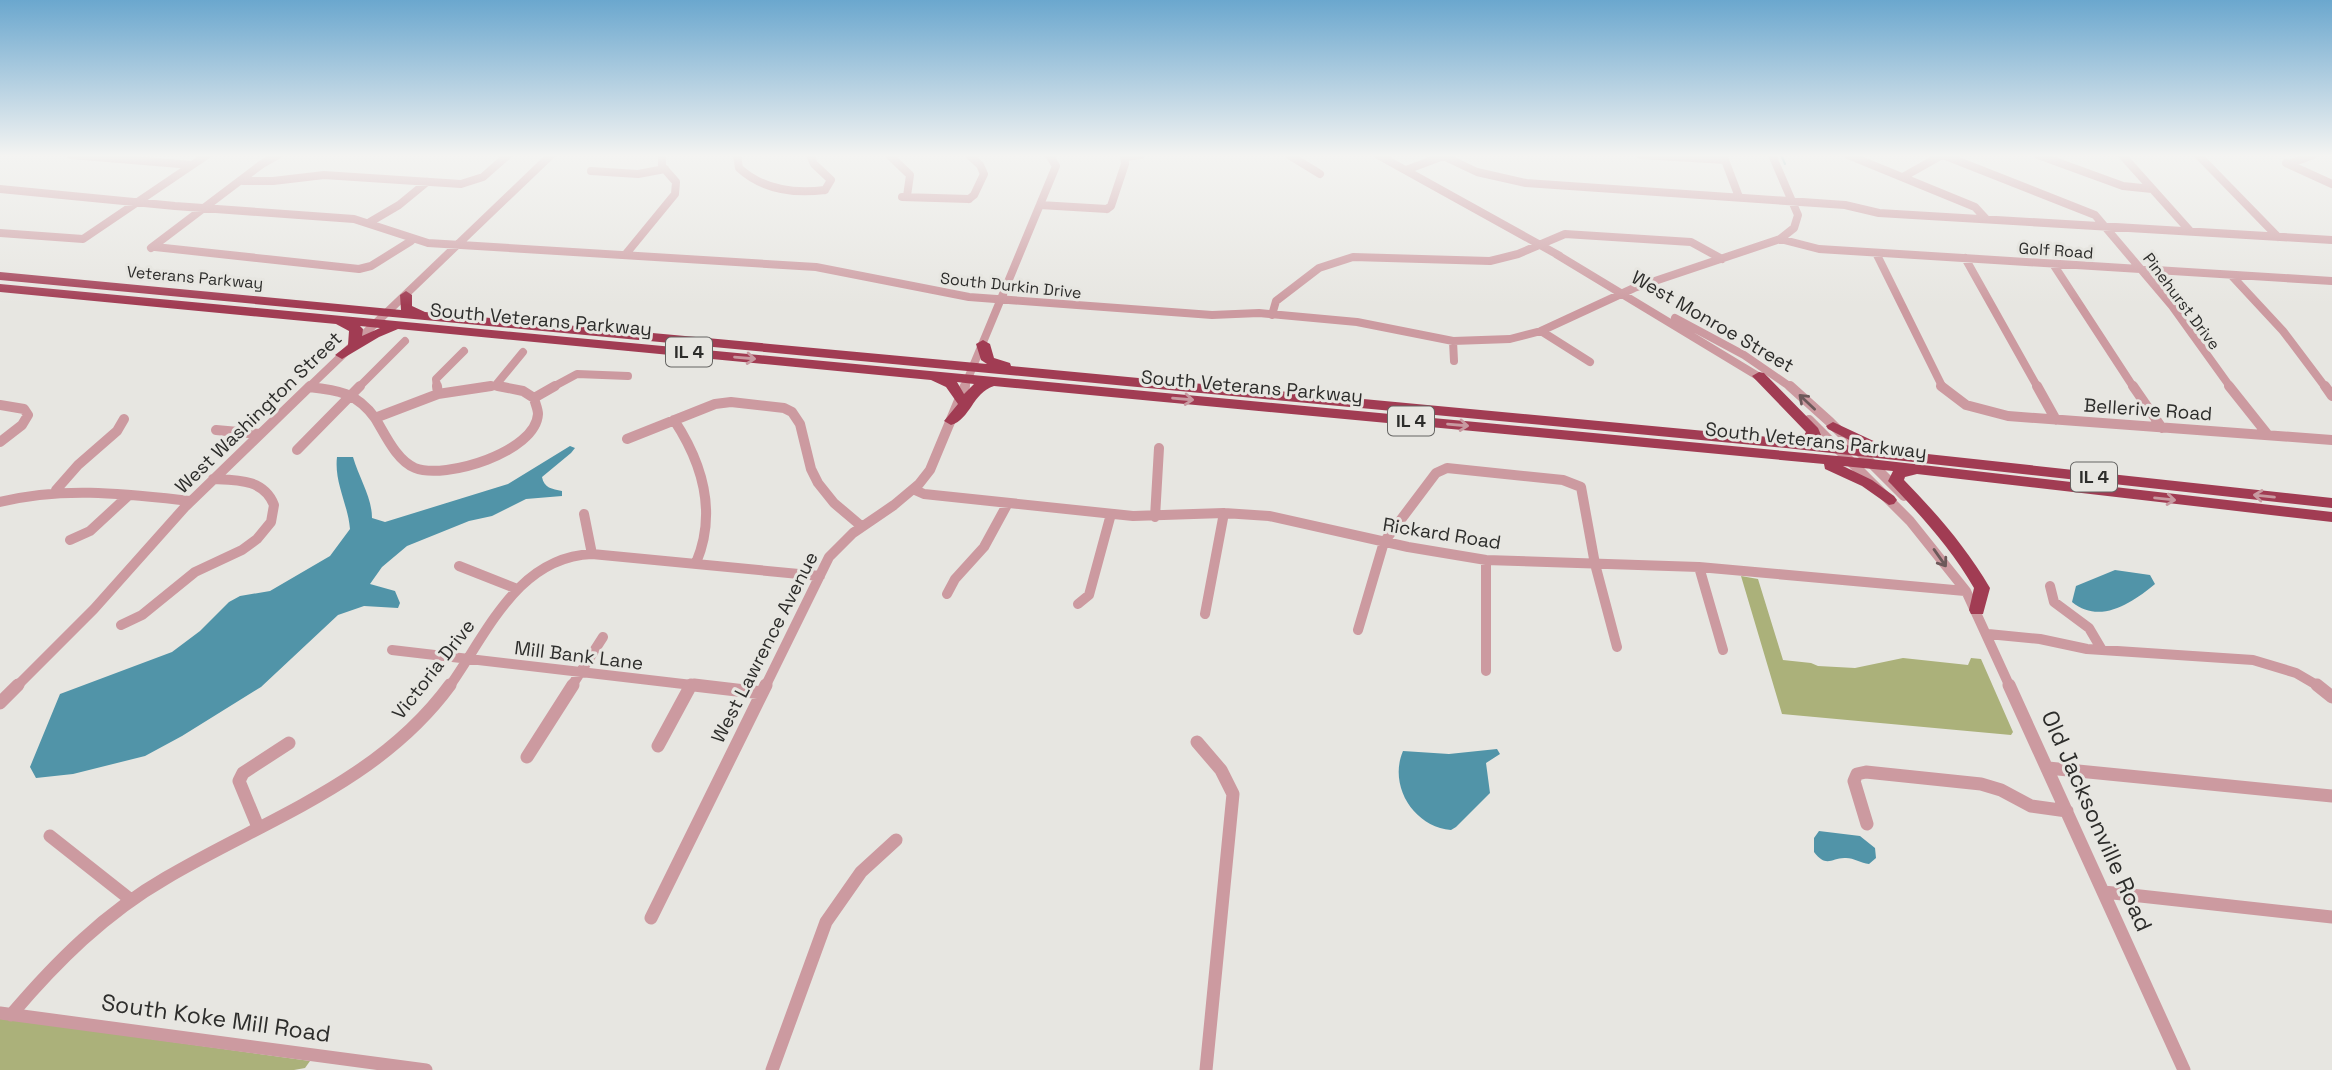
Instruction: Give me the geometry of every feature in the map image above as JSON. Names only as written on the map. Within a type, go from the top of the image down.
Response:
[{"type":"highway","name":"Veterans Parkway","points":[[0,276],[387,312]]},
{"type":"highway","name":"Veterans Parkway","points":[[0,288],[376,323]]},
{"type":"highway","points":[[353,309],[381,305],[407,293],[406,308],[411,311],[470,317],[487,322]]},
{"type":"highway","points":[[237,310],[368,316],[387,312]]},
{"type":"highway","name":"South Veterans Parkway","points":[[387,312],[944,364],[1000,382],[1564,435],[1854,456],[2332,503]]},
{"type":"highway","points":[[285,314],[296,318],[352,325],[357,332],[354,344]]},
{"type":"highway","points":[[376,323],[394,320],[554,328]]},
{"type":"highway","name":"South Veterans Parkway","points":[[376,323],[862,369],[1151,383],[1786,443],[1838,437],[1868,471],[1926,471],[2332,517]]},
{"type":"highway","points":[[342,355],[382,331],[409,326]]},
{"type":"highway","points":[[944,364],[968,359],[984,344],[989,360],[998,366],[1082,374],[1091,378]]},
{"type":"highway","points":[[802,363],[1130,384],[1151,383]]},
{"type":"highway","points":[[862,369],[870,373],[942,380],[952,385],[960,400]]},
{"type":"highway","points":[[1759,376],[1815,433],[1807,440],[1786,443]]},
{"type":"highway","points":[[951,421],[961,414],[974,389],[1000,382]]},
{"type":"highway","points":[[1535,432],[1619,435],[1817,453],[1830,452],[1838,437],[1886,449],[2126,477],[2144,483]]},
{"type":"highway","points":[[1564,435],[1589,441],[1819,463],[1854,475],[1889,499]]},
{"type":"highway","points":[[1868,471],[1885,460],[2121,484],[2144,483]]},
{"type":"highway","points":[[1926,471],[1902,472],[1896,477],[1896,481],[1943,530],[1966,559],[1982,588],[1977,610]]},
{"type":"street","points":[[0,233],[83,240],[134,205]]},
{"type":"street","points":[[177,205],[370,222],[411,241]]},
{"type":"street","points":[[210,205],[152,248],[365,269],[411,241]]},
{"type":"street","points":[[370,222],[399,205]]},
{"type":"street","name":"West Washington Street","points":[[0,703],[94,609],[213,479],[499,205]]},
{"type":"street","points":[[625,255],[667,205]]},
{"type":"street","points":[[1040,205],[1109,210],[1111,205]]},
{"type":"street","name":"West Lawrence Avenue","points":[[651,918],[836,547],[860,525],[894,507],[915,490],[930,470],[1040,205]]},
{"type":"street","name":"West Monroe Street","points":[[1468,205],[1623,293],[1759,376],[1838,437]]},
{"type":"street","points":[[1623,293],[1780,239],[1792,231],[1798,221],[1794,205]]},
{"type":"street","points":[[1844,205],[1879,213],[2332,240]]},
{"type":"street","points":[[1970,205],[1986,219]]},
{"type":"street","name":"Pinehurst Drive","points":[[2071,205],[2087,211],[2105,226],[2142,269],[2268,435]]},
{"type":"street","points":[[2166,205],[2190,231]]},
{"type":"street","points":[[2247,205],[2278,237]]},
{"type":"street","points":[[1272,315],[1276,301],[1319,268],[1339,260],[1368,256],[1481,261],[1507,257],[1565,234],[1695,243],[1722,259]]},
{"type":"street","name":"Golf Road","points":[[1780,239],[1815,249],[2332,281]]},
{"type":"street","name":"South Durkin Drive","points":[[411,241],[816,267],[865,274],[944,293],[1001,300],[1367,323],[1453,341],[1499,341],[1541,331],[1623,293]]},
{"type":"street","name":"Bellerive Road","points":[[1876,253],[1940,385],[1963,405],[1994,414],[2056,420],[2332,440]]},
{"type":"street","points":[[1965,258],[1997,312],[2017,356],[2056,420]]},
{"type":"street","points":[[2053,264],[2162,428]]},
{"type":"street","points":[[2231,275],[2283,331],[2332,396]]},
{"type":"street","points":[[2322,280],[2332,291]]},
{"type":"street","name":"West Monroe Street","points":[[1623,293],[1762,366],[1791,388],[1838,437]]},
{"type":"street","points":[[1541,331],[1590,362]]},
{"type":"street","points":[[297,450],[405,341]]},
{"type":"street","points":[[1453,341],[1454,361]]},
{"type":"street","points":[[438,394],[436,379],[464,351]]},
{"type":"street","points":[[495,386],[523,352]]},
{"type":"street","points":[[534,398],[577,374],[628,376]]},
{"type":"street","points":[[310,387],[352,394],[363,400],[375,418],[404,460],[415,468],[434,472],[461,469],[496,456],[530,433],[540,415],[534,398],[523,391],[495,386],[438,394],[375,418]]},
{"type":"street","points":[[627,439],[708,405],[723,402],[775,406],[788,410],[800,424],[811,469],[818,484],[834,503],[860,525]]},
{"type":"street","points":[[0,405],[18,407],[27,412],[26,419],[0,442]]},
{"type":"street","points":[[56,490],[78,465],[117,431],[124,419]]},
{"type":"street","points":[[674,420],[692,445],[701,476],[707,530],[706,542],[696,563]]},
{"type":"street","points":[[216,430],[260,434]]},
{"type":"street","points":[[1155,517],[1158,448]]},
{"type":"street","points":[[1358,630],[1384,542],[1436,473],[1442,469],[1576,483],[1583,492],[1595,564],[1617,647]]},
{"type":"street","name":"Old Jacksonville Road","points":[[1868,471],[1935,550],[1954,582],[1966,591],[1977,610],[2184,1070]]},
{"type":"street","name":"Old Jacksonville Road","points":[[1868,471],[1948,543],[1973,586],[1966,591]]},
{"type":"street","points":[[121,625],[147,613],[194,572],[250,545],[270,524],[274,516],[273,500],[263,489],[246,482],[213,479]]},
{"type":"street","points":[[0,502],[56,490],[191,501]]},
{"type":"street","name":"Rickard Road","points":[[915,490],[924,494],[1111,514],[1155,517],[1224,513],[1269,516],[1384,542],[1486,560],[1699,567],[1966,591]]},
{"type":"street","points":[[70,540],[90,531],[129,495]]},
{"type":"street","points":[[947,594],[951,581],[974,560],[987,543],[1008,503]]},
{"type":"street","points":[[1205,614],[1224,513]]},
{"type":"street","points":[[584,514],[592,554]]},
{"type":"street","points":[[1078,604],[1089,595],[1111,514]]},
{"type":"street","name":"Victoria Drive","points":[[6,1014],[67,952],[131,900],[165,878],[349,778],[391,749],[426,716],[517,589],[531,574],[547,564],[566,557],[592,554],[820,576]]},
{"type":"street","points":[[1486,560],[1486,671]]},
{"type":"street","points":[[459,566],[517,589]]},
{"type":"street","points":[[1699,567],[1723,650]]},
{"type":"street","points":[[2050,586],[2050,595],[2054,602],[2089,628],[2102,650]]},
{"type":"street","points":[[1988,634],[2040,639],[2102,650],[2204,655],[2265,663],[2305,677],[2318,684],[2332,697]]},
{"type":"street","points":[[527,757],[603,637]]},
{"type":"street","name":"Mill Bank Lane","points":[[392,650],[762,692]]},
{"type":"street","points":[[658,746],[691,685]]},
{"type":"street","points":[[258,827],[239,780],[243,773],[289,743]]},
{"type":"street","points":[[1197,743],[1221,770],[1233,794],[1206,1070]]},
{"type":"street","points":[[2048,768],[2332,796]]},
{"type":"street","points":[[1867,824],[1852,771],[1981,784],[2001,790],[2031,806],[2067,811]]},
{"type":"street","points":[[50,836],[131,900]]},
{"type":"street","points":[[772,1070],[826,922],[862,872],[896,840]]},
{"type":"street","points":[[2104,892],[2332,917]]},
{"type":"street","name":"South Koke Mill Road","points":[[6,1014],[426,1070]]},
{"type":"green space","points":[[1741,576],[1758,579],[1783,660],[1855,668],[1903,658],[1968,665],[1971,658],[1981,659],[2013,732],[2011,735],[1782,714]]},
{"type":"green space","points":[[0,1018],[310,1061],[305,1068],[294,1070],[0,1070]]},
{"type":"water","points":[[570,446],[575,448],[571,453],[542,477],[547,486],[562,491],[562,496],[526,499],[492,516],[469,521],[407,546],[382,567],[370,584],[395,591],[400,603],[398,608],[364,606],[338,615],[261,687],[145,756],[73,774],[36,778],[30,767],[60,694],[172,652],[200,631],[229,602],[240,596],[270,591],[330,556],[350,529],[337,475],[337,457],[353,457],[368,495],[372,518],[385,522],[508,484]]},
{"type":"water","points":[[2115,570],[2150,575],[2155,584],[2115,609],[2094,612],[2072,602],[2076,586]]},
{"type":"water","points":[[1497,749],[1500,754],[1486,763],[1490,793],[1456,827],[1451,830],[1426,821],[1408,803],[1399,778],[1403,751],[1449,754]]},
{"type":"water","points":[[1819,831],[1860,836],[1875,848],[1876,858],[1869,864],[1849,858],[1823,860],[1814,852],[1814,838]]}]
